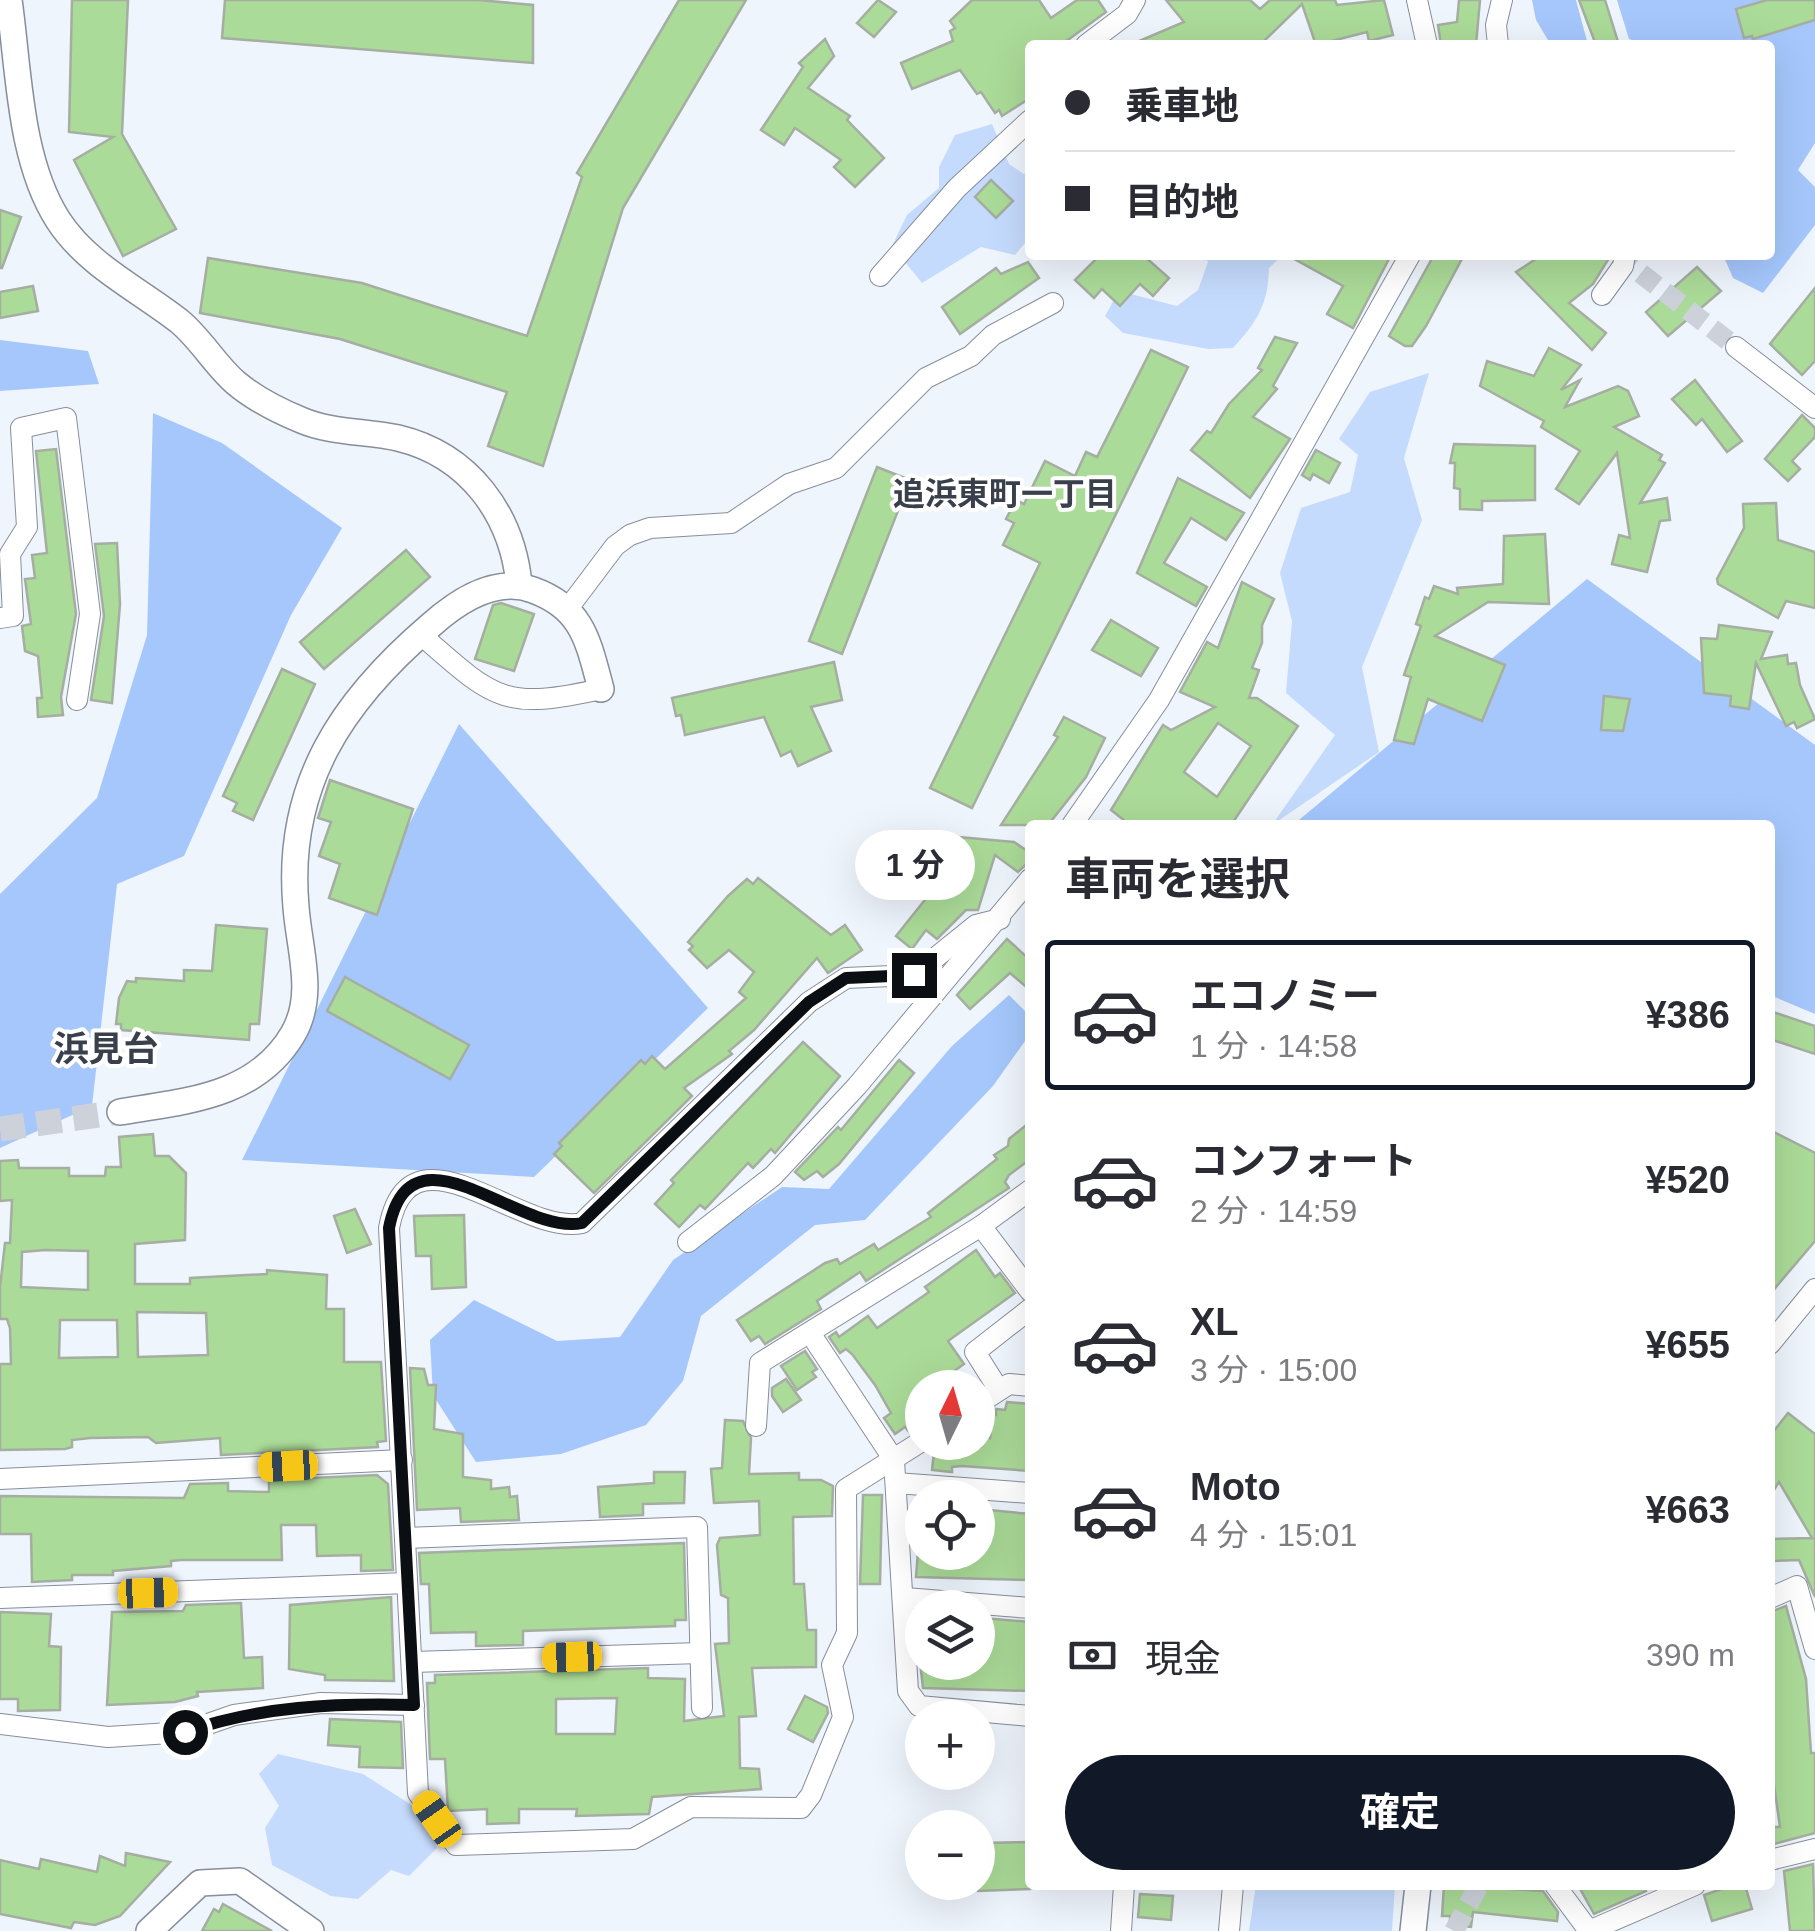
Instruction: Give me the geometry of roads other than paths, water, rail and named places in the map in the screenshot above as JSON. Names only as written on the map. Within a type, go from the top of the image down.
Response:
[{"type":"street","points":[[9,0],[36,172],[58,221],[75,242],[97,264],[184,325],[235,382],[265,403],[304,422],[429,448],[458,466],[500,514],[514,548],[519,584]]},
{"type":"street","points":[[1093,40],[1127,14],[1135,0]]},
{"type":"street","points":[[1418,0],[1426,40]]},
{"type":"street","points":[[1498,40],[1496,25],[1502,0]]},
{"type":"street","points":[[880,276],[956,188],[1025,125]]},
{"type":"street","points":[[1075,820],[1159,700],[1407,260]]},
{"type":"street","points":[[1602,295],[1624,260]]},
{"type":"street","points":[[569,607],[616,546],[630,535],[650,528],[708,528],[730,523],[789,484],[836,468],[926,378],[971,356],[993,334],[1053,302]]},
{"type":"street","points":[[1736,347],[1815,408]]},
{"type":"street","points":[[0,618],[13,616],[10,554],[27,527],[20,428],[66,418],[90,614],[78,700]]},
{"type":"street","points":[[120,1112],[221,1093],[250,1080],[273,1061],[295,1032],[304,1003],[306,970],[295,870],[309,786],[345,712],[366,685],[420,634],[464,600],[487,589],[519,584],[569,607],[588,641],[601,689],[542,702],[502,696],[471,679],[420,634]]},
{"type":"street","points":[[688,1242],[773,1176],[1025,886]]},
{"type":"street","points":[[905,1453],[846,1489],[847,1633],[832,1666],[843,1717],[812,1795],[801,1808],[691,1807],[634,1839],[456,1846],[418,1793],[389,1228],[393,1206],[410,1186],[429,1180],[457,1182],[563,1228],[582,1223],[809,1002],[846,978],[914,975],[976,925],[1000,919]]},
{"type":"street","points":[[756,1426],[760,1364],[981,1226],[1025,1194]]},
{"type":"street","points":[[981,1226],[1025,1284]]},
{"type":"street","points":[[1775,1338],[1815,1290]]},
{"type":"street","points":[[999,1390],[975,1352],[1025,1313]]},
{"type":"street","points":[[810,1333],[894,1460],[905,1598]]},
{"type":"street","points":[[995,1393],[1009,1384],[1025,1386]]},
{"type":"street","points":[[0,1479],[402,1460]]},
{"type":"street","points":[[896,1482],[1025,1494]]},
{"type":"street","points":[[406,1538],[697,1527],[702,1708]]},
{"type":"street","points":[[0,1598],[407,1583]]},
{"type":"street","points":[[1775,1596],[1797,1586],[1815,1649]]},
{"type":"street","points":[[995,1605],[1025,1608]]},
{"type":"street","points":[[412,1662],[700,1653]]},
{"type":"street","points":[[908,1680],[908,1691],[918,1706],[1025,1716]]},
{"type":"street","points":[[0,1724],[108,1737],[185,1732],[234,1715],[321,1703],[414,1705]]},
{"type":"street","points":[[1775,1859],[1815,1849]]},
{"type":"street","points":[[149,1931],[200,1883],[240,1881],[311,1931]]},
{"type":"street","points":[[1121,1931],[1124,1890]]},
{"type":"street","points":[[1229,1931],[1233,1890]]},
{"type":"street","points":[[1413,1931],[1417,1890]]},
{"type":"street","points":[[1559,1890],[1589,1931],[1683,1890]]},
{"type":"tunnel","points":[[1623,260],[1736,347]]},
{"type":"tunnel","points":[[0,1129],[120,1112]]},
{"type":"tunnel","points":[[1454,1931],[1476,1890]]},
{"type":"district","name":"追浜東町一丁目","points":[[1005,494]]},
{"type":"district","name":"浜見台","points":[[106,1048]]}]
